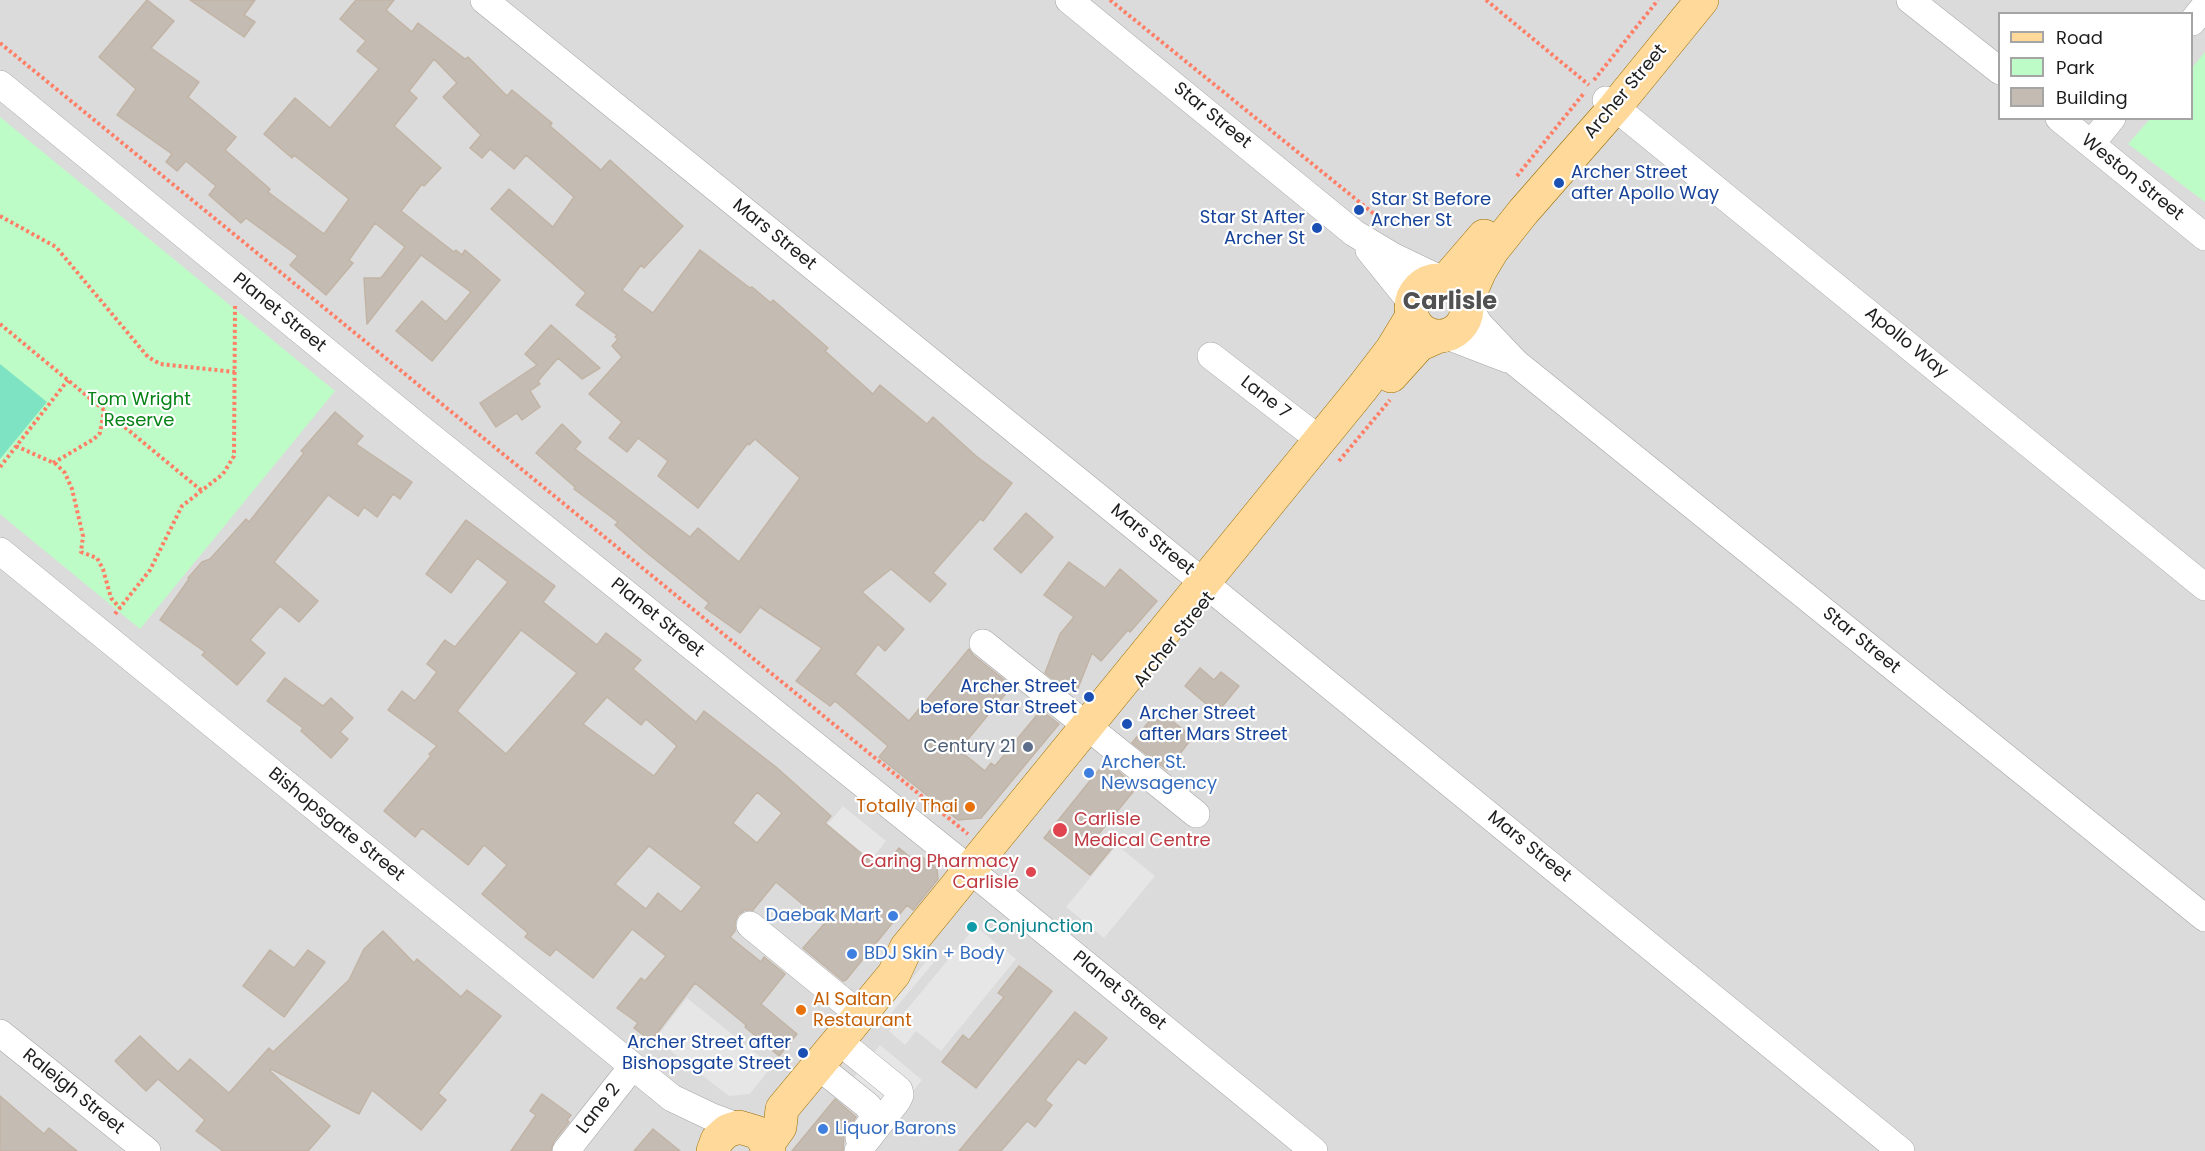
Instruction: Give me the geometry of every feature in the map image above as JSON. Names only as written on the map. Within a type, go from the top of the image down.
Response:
[{"type":"main road","name":"Archer Street","points":[[1455,292],[1512,203],[1601,95],[1685,0]]},
{"type":"main road","name":"Archer Street","points":[[1455,292],[1480,271],[1601,95],[1702,0]]},
{"type":"main road","points":[[1430,281],[1455,292],[1467,316],[1463,325],[1456,331],[1442,336],[1421,330],[1412,309],[1415,292],[1430,281]]},
{"type":"main road","name":"Archer Street","points":[[1209,587],[1320,440],[1392,350],[1412,309]]},
{"type":"main road","name":"Archer Street","points":[[712,1151],[717,1140],[727,1131],[756,1138],[765,1115],[782,1109],[894,974],[919,959],[976,875],[1209,587],[1419,345],[1442,336]]},
{"type":"street","name":"Mars Street","points":[[484,0],[1901,1151]]},
{"type":"street","name":"Star Street","points":[[1069,0],[1354,233],[1455,292],[1479,324],[1516,363],[2205,918]]},
{"type":"street","points":[[1910,0],[1998,69]]},
{"type":"street","points":[[2193,21],[2205,6]]},
{"type":"street","name":"Planet Street","points":[[0,84],[414,424],[976,875],[1314,1151]]},
{"type":"street","name":"Apollo Way","points":[[1601,95],[2205,586]]},
{"type":"street","name":"Weston Street","points":[[2061,120],[2205,237]]},
{"type":"street","points":[[2091,144],[2110,120]]},
{"type":"street","name":"Star Street","points":[[1354,233],[1412,309]]},
{"type":"street","name":"Star Street","points":[[1442,336],[1516,363]]},
{"type":"street","name":"Lane 7","points":[[1211,356],[1320,440]]},
{"type":"street","name":"Bishopsgate Street","points":[[0,551],[632,1067],[672,1098],[756,1138]]},
{"type":"street","points":[[983,643],[1196,814]]},
{"type":"street","points":[[750,926],[860,1015]]},
{"type":"street","name":"Raleigh Street","points":[[0,1033],[147,1151]]},
{"type":"street","points":[[828,1054],[868,1106],[873,1118],[848,1151]]},
{"type":"street","points":[[828,1054],[896,1086],[900,1095],[858,1151]]},
{"type":"street","name":"Lane 2","points":[[566,1151],[632,1067]]},
{"type":"street","name":"Bishopsgate Street","points":[[672,1098],[712,1151]]},
{"type":"path","points":[[1110,0],[1386,224]]},
{"type":"path","points":[[1486,0],[1601,95]]},
{"type":"path","points":[[1512,203],[1502,195],[1601,95],[1658,0]]},
{"type":"path","points":[[0,43],[971,837]]},
{"type":"path","points":[[0,216],[56,247],[148,357],[160,364],[235,372]]},
{"type":"path","points":[[115,614],[150,570],[182,506],[224,474],[234,456],[235,306]]},
{"type":"path","points":[[1,326],[202,491]]},
{"type":"path","points":[[0,467],[68,380]]},
{"type":"path","points":[[53,463],[94,439],[100,433],[104,410]]},
{"type":"path","points":[[16,446],[53,463],[65,473],[72,489],[83,536],[81,552],[97,558],[104,569],[111,598],[120,608]]},
{"type":"shaded area","points":[[0,0],[2205,0],[2205,1151],[0,1151]]},
{"type":"shaded area","points":[[843,806],[886,841],[871,860],[828,824]]},
{"type":"shaded area","points":[[1117,845],[1155,876],[1104,938],[1066,907]]},
{"type":"shaded area","points":[[980,930],[1016,959],[941,1051],[916,1031],[905,1045],[889,1031],[971,932]]},
{"type":"shaded area","points":[[935,951],[940,955],[878,1029],[873,1025]]},
{"type":"shaded area","points":[[687,998],[772,1066],[750,1094],[729,1096],[655,1039]]},
{"type":"shaded area","points":[[880,1045],[922,1080],[893,1116],[850,1082]]},
{"type":"green space","points":[[2205,52],[2205,202],[2128,144],[2149,120],[2193,120],[2193,67]]},
{"type":"green space","name":"Tom Wright Reserve","points":[[0,117],[335,391],[140,629],[0,514]]},
{"type":"green space","points":[[0,364],[47,402],[0,459]]},
{"type":"building","points":[[147,0],[174,21],[151,48],[199,82],[188,97],[236,137],[225,150],[270,189],[268,192],[324,234],[349,199],[294,155],[292,158],[264,134],[295,98],[330,128],[379,69],[357,51],[366,41],[340,19],[356,0],[394,0],[386,10],[412,32],[418,23],[465,59],[468,57],[507,96],[512,90],[552,123],[550,126],[601,170],[610,160],[683,226],[644,268],[641,265],[622,290],[653,313],[700,250],[771,303],[773,300],[828,348],[825,351],[873,394],[880,385],[927,424],[933,417],[976,456],[1012,483],[983,521],[980,519],[933,573],[946,584],[930,602],[891,569],[862,592],[904,629],[885,651],[878,644],[855,674],[909,721],[969,649],[973,655],[1012,686],[959,750],[985,771],[991,763],[995,766],[1041,710],[1059,724],[981,818],[958,820],[879,757],[888,746],[835,701],[830,706],[796,681],[822,648],[760,607],[740,633],[705,608],[709,603],[646,552],[615,525],[618,522],[574,489],[575,487],[536,453],[562,424],[581,442],[575,449],[690,537],[698,528],[739,562],[800,478],[755,439],[749,445],[748,443],[698,508],[658,476],[668,461],[638,438],[627,452],[609,438],[622,422],[589,394],[622,357],[612,346],[618,339],[615,337],[617,335],[576,305],[586,293],[491,209],[509,189],[553,227],[574,197],[526,155],[514,169],[490,149],[482,158],[470,148],[481,135],[443,97],[457,83],[434,59],[409,91],[417,98],[394,126],[441,168],[424,186],[422,184],[401,211],[454,252],[456,250],[462,255],[465,250],[500,280],[432,361],[396,331],[422,301],[446,322],[471,292],[421,255],[367,324],[364,278],[381,278],[405,247],[375,223],[349,260],[353,263],[326,295],[290,265],[298,256],[246,218],[241,223],[209,195],[216,186],[186,161],[177,171],[166,162],[172,154],[117,115],[136,89],[99,57]]},
{"type":"building","points":[[190,0],[255,0],[244,15],[255,22],[244,37]]},
{"type":"building","points":[[551,325],[600,368],[582,379],[558,358],[538,381],[540,384],[530,391],[540,407],[522,420],[517,413],[496,427],[480,403],[537,365],[525,354]]},
{"type":"building","points":[[335,412],[363,436],[356,444],[412,482],[400,499],[393,494],[377,517],[364,507],[358,516],[328,495],[274,562],[318,601],[299,622],[280,606],[250,640],[265,653],[237,685],[202,655],[205,652],[160,620],[188,578],[202,562],[210,559],[246,519],[249,522],[304,453],[301,451]]},
{"type":"building","points":[[1026,513],[1053,537],[1021,573],[994,549]]},
{"type":"building","points":[[466,520],[555,586],[543,602],[597,645],[606,633],[641,660],[633,669],[696,722],[704,711],[776,767],[831,816],[825,823],[881,870],[899,848],[916,862],[921,856],[937,868],[938,879],[913,910],[907,905],[843,981],[803,948],[825,923],[776,882],[753,910],[745,910],[738,915],[735,931],[730,937],[761,962],[764,957],[785,974],[761,1004],[797,1034],[779,1056],[695,983],[651,1041],[634,1028],[638,1023],[617,1008],[641,978],[645,981],[666,956],[632,929],[593,978],[556,949],[550,956],[525,937],[528,933],[482,894],[507,865],[484,845],[468,865],[422,828],[415,837],[384,811],[437,746],[388,710],[402,691],[415,701],[437,672],[427,664],[445,640],[455,647],[508,582],[477,558],[451,593],[426,574]],"holes":[[[521,630],[577,673],[506,754],[457,711]],[[607,697],[641,725],[646,719],[677,746],[654,776],[583,724]],[[757,792],[782,813],[757,843],[733,823]],[[649,846],[702,887],[681,912],[658,893],[646,909],[615,884]]]},
{"type":"building","points":[[1069,562],[1105,588],[1120,569],[1157,601],[1101,661],[1092,653],[1076,693],[1045,673],[1060,634],[1074,617],[1044,595]]},
{"type":"building","points":[[1200,668],[1214,680],[1221,672],[1239,686],[1217,713],[1185,686]]},
{"type":"building","points":[[285,678],[323,706],[331,698],[353,718],[340,732],[348,739],[331,758],[301,731],[303,728],[267,701]]},
{"type":"building","points":[[1158,710],[1193,737],[1167,770],[1132,743]]},
{"type":"building","points":[[1106,761],[1137,787],[1097,836],[1112,848],[1090,875],[1044,838]]},
{"type":"building","points":[[383,931],[414,963],[417,959],[461,997],[467,990],[501,1016],[438,1093],[446,1100],[421,1130],[372,1090],[359,1114],[271,1069],[270,1071],[330,1126],[308,1151],[223,1151],[196,1131],[205,1120],[158,1079],[146,1091],[115,1061],[140,1036],[178,1072],[190,1059],[229,1093],[269,1048],[273,1052],[349,980],[364,949]]},
{"type":"building","points":[[270,950],[294,968],[308,950],[325,962],[284,1017],[243,986]]},
{"type":"building","points":[[1019,966],[1052,991],[976,1088],[942,1062],[963,1035],[969,1040],[1004,997],[998,993]]},
{"type":"building","points":[[1075,1012],[1107,1038],[1085,1064],[1078,1059],[1045,1100],[1052,1105],[1035,1127],[1027,1121],[1001,1151],[959,1151]]},
{"type":"building","points":[[542,1094],[571,1115],[567,1120],[569,1122],[554,1141],[551,1151],[511,1151],[536,1115],[530,1111]]},
{"type":"building","points":[[0,1096],[44,1134],[49,1128],[77,1151],[0,1151]]},
{"type":"building","name":"Liquor Barons","points":[[835,1099],[856,1117],[844,1135],[843,1151],[792,1151]]},
{"type":"building","points":[[653,1129],[680,1151],[634,1151]]},
{"type":"place","name":"Archer Street after Apollo Way","points":[[1559,183]]},
{"type":"place","name":"Star St Before Archer St","points":[[1359,210]]},
{"type":"place","name":"Star St After Archer St","points":[[1317,228]]},
{"type":"place","name":"Archer Street before Star Street","points":[[1089,697]]},
{"type":"place","name":"Archer Street after Mars Street","points":[[1127,724]]},
{"type":"place","name":"Century 21","points":[[1028,747]]},
{"type":"place","name":"Archer St. Newsagency","points":[[1089,773]]},
{"type":"place","name":"Totally Thai","points":[[970,807]]},
{"type":"place","name":"Carlisle Medical Centre","points":[[1060,830]]},
{"type":"place","name":"Caring Pharmacy Carlisle","points":[[1031,872]]},
{"type":"place","name":"Daebak Mart","points":[[893,916]]},
{"type":"place","name":"Conjunction","points":[[972,927]]},
{"type":"place","name":"BDJ Skin + Body","points":[[852,954]]},
{"type":"place","name":"Al Saltan Restaurant","points":[[801,1010]]},
{"type":"place","name":"Archer Street after Bishopsgate Street","points":[[803,1053]]},
{"type":"place","name":"Liquor Barons","points":[[823,1129]]},
{"type":"district","name":"Carlisle","points":[[1450,303]]}]
